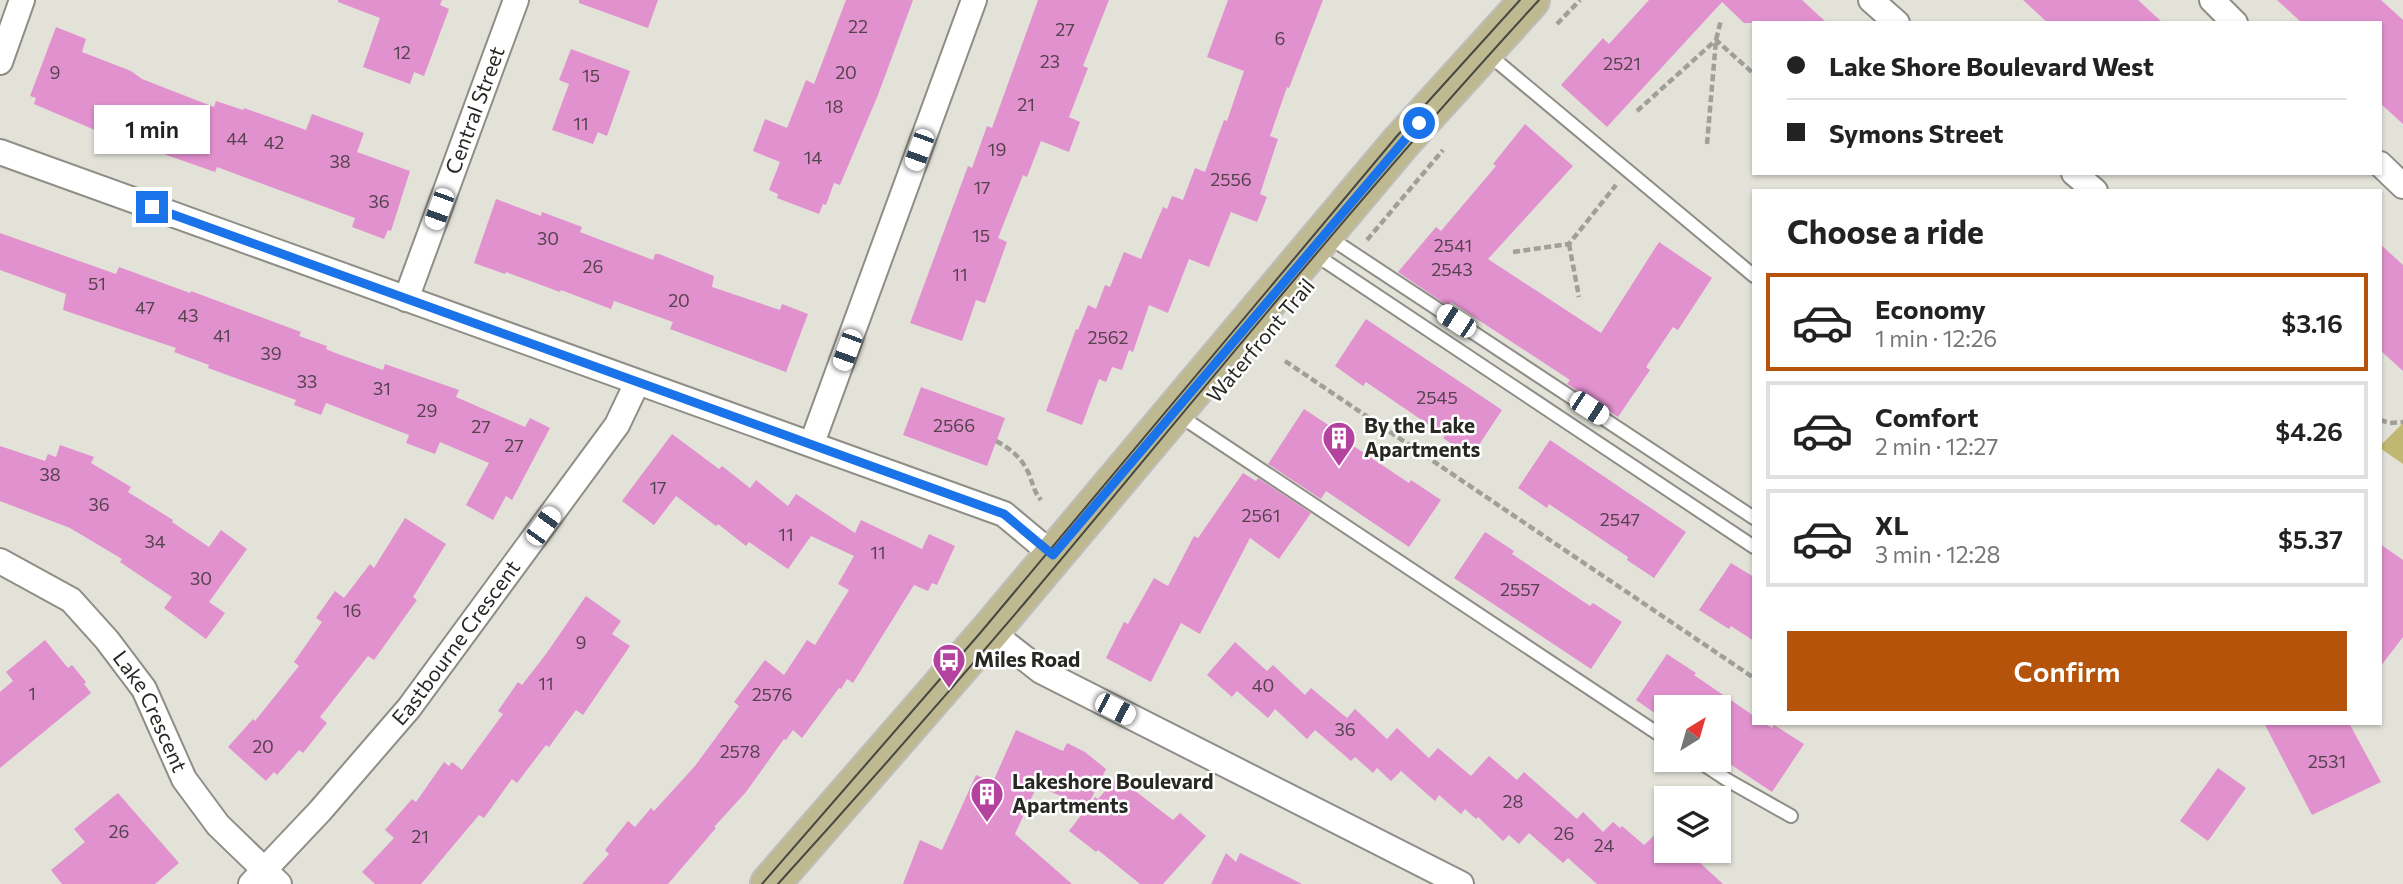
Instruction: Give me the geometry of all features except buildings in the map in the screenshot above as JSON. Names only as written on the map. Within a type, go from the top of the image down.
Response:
[{"type":"main road","points":[[771,884],[990,631],[1174,412],[1329,246],[1402,141],[1484,50],[1542,14]]},
{"type":"street","points":[[0,62],[22,0]]},
{"type":"street","name":"Central Street","points":[[406,299],[516,0]]},
{"type":"street","points":[[812,443],[974,0]]},
{"type":"street","points":[[1871,0],[1895,21]]},
{"type":"street","points":[[2212,0],[2233,21]]},
{"type":"street","points":[[0,152],[1004,514],[1053,555]]},
{"type":"street","points":[[2382,165],[2403,186]]},
{"type":"street","points":[[2076,175],[2093,189]]},
{"type":"street","name":"Eastbourne Crescent","points":[[265,880],[410,708],[617,425],[637,383]]},
{"type":"street","name":"Lake Crescent","points":[[0,561],[71,600],[107,640],[144,689],[184,779],[218,825],[265,880]]},
{"type":"street","points":[[990,631],[1041,671],[1461,884]]},
{"type":"lane","points":[[1484,50],[1752,274]]},
{"type":"lane","points":[[1329,246],[1634,437],[1752,517]]},
{"type":"lane","points":[[1329,246],[1752,546]]},
{"type":"lane","points":[[1174,412],[1654,731]]},
{"type":"lane","points":[[1714,772],[1791,816]]},
{"type":"path","points":[[1542,14],[1580,0]]},
{"type":"path","points":[[1707,144],[1716,40],[1721,20]]},
{"type":"path","points":[[1716,40],[1752,72]]},
{"type":"path","points":[[1637,111],[1716,40]]},
{"type":"path","points":[[1329,246],[1450,143]]},
{"type":"path","points":[[1513,252],[1569,244],[1628,171]]},
{"type":"path","points":[[1569,244],[1579,296]]},
{"type":"path","points":[[1285,361],[1752,677]]},
{"type":"path","points":[[2382,421],[2403,422]]},
{"type":"path","points":[[996,441],[1014,451],[1028,472],[1035,493],[1041,500]]},
{"type":"shaded area","points":[[2403,423],[2403,464],[2382,449],[2382,444]]},
{"type":"tram line","points":[[762,884],[981,632],[1397,136],[1520,0]]},
{"type":"tram line","points":[[778,884],[1033,593],[1409,145],[1539,0]]},
{"type":"place","name":"By the Lake Apartments","points":[[1339,468]]},
{"type":"place","name":"Miles Road","points":[[949,690]]},
{"type":"place","name":"Lakeshore Boulevard Apartments","points":[[987,824]]},
{"type":"route","points":[[152,207],[1004,514],[1053,555],[1419,123]]}]
